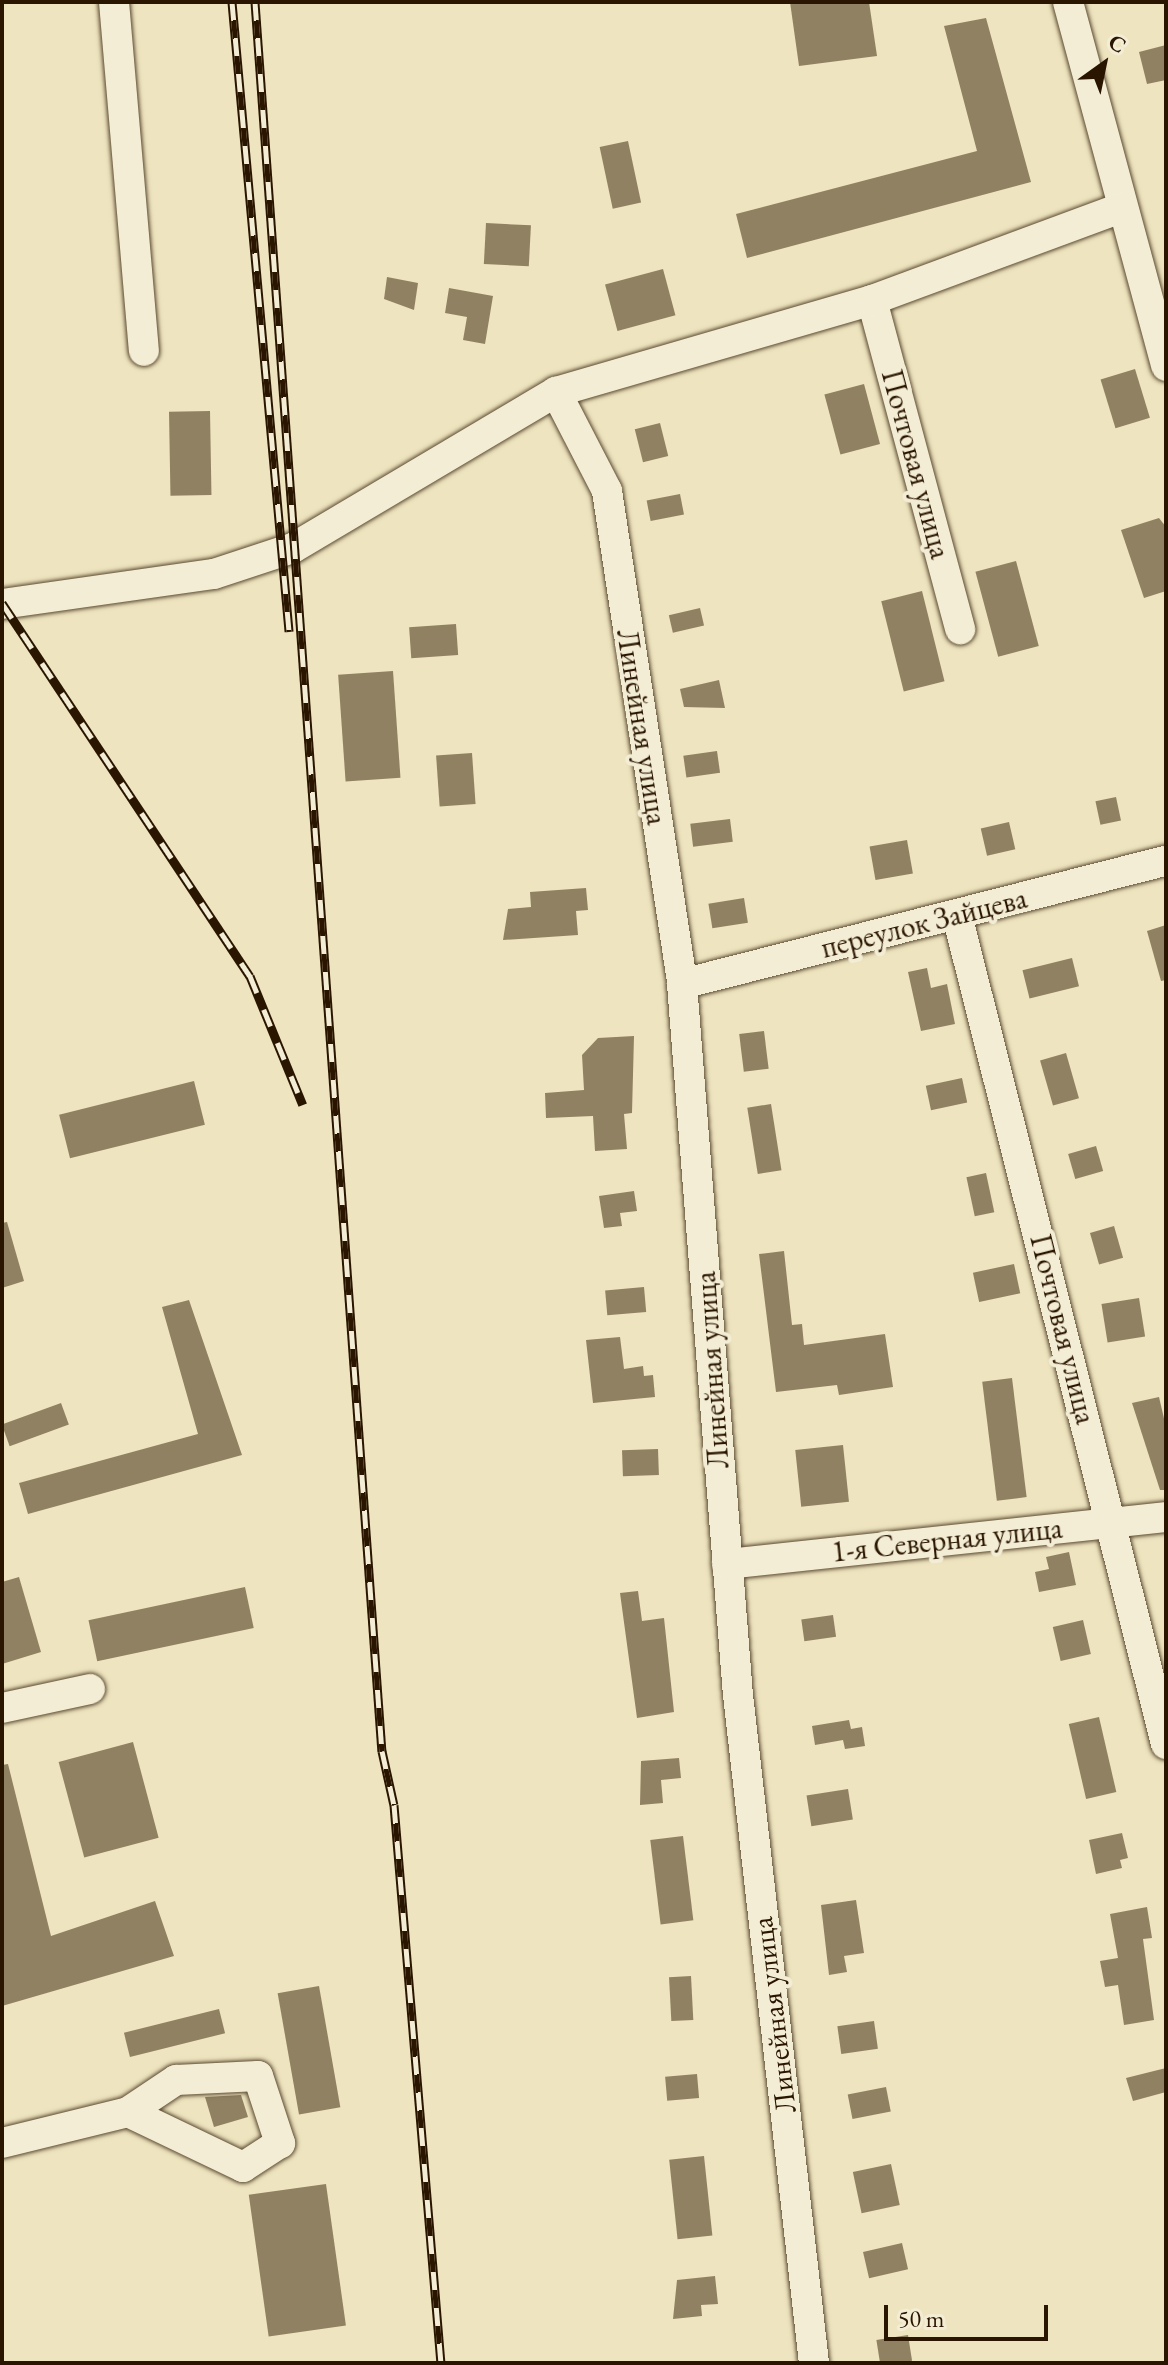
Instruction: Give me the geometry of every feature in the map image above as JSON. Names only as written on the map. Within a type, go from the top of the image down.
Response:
[{"type":"street","points":[[114,2],[144,351]]},
{"type":"street","points":[[1068,2],[1166,366]]},
{"type":"street","points":[[2,604],[214,574],[293,548],[556,392],[872,300],[1121,208]]},
{"type":"street","name":"Почтовая улица","points":[[872,300],[960,629]]},
{"type":"street","name":"Линейная улица","points":[[556,392],[607,491],[682,984],[727,1564],[814,2363]]},
{"type":"street","name":"переулок Зайцева","points":[[682,984],[1166,861]]},
{"type":"street","name":"Почтовая улица","points":[[957,915],[1113,1522],[1166,1744]]},
{"type":"street","name":"1-я Северная улица","points":[[727,1564],[1166,1517]]},
{"type":"street","points":[[2,1708],[90,1689]]},
{"type":"street","points":[[2,2143],[128,2112],[176,2080],[258,2076],[280,2143],[243,2167],[128,2112]]},
{"type":"building","points":[[790,2],[869,2],[877,56],[799,66]]},
{"type":"building","points":[[986,18],[1031,182],[747,258],[736,214],[977,151],[944,26]]},
{"type":"building","points":[[1166,45],[1166,80],[1147,84],[1139,52]]},
{"type":"building","points":[[628,141],[641,203],[613,209],[600,147]]},
{"type":"building","points":[[486,223],[531,225],[529,266],[484,264]]},
{"type":"building","points":[[663,269],[675,315],[617,331],[605,285]]},
{"type":"building","points":[[387,277],[418,283],[414,310],[384,299]]},
{"type":"building","points":[[449,288],[493,296],[485,344],[463,340],[467,317],[445,313]]},
{"type":"building","points":[[1135,369],[1150,418],[1115,428],[1101,380]]},
{"type":"building","points":[[864,384],[880,444],[840,454],[824,395]]},
{"type":"building","points":[[210,411],[211,495],[170,496],[169,412]]},
{"type":"building","points":[[660,423],[668,456],[643,462],[635,429]]},
{"type":"building","points":[[680,494],[684,515],[651,521],[647,500]]},
{"type":"building","points":[[1159,518],[1166,527],[1166,591],[1144,598],[1121,530]]},
{"type":"building","points":[[1016,561],[1039,646],[998,657],[975,572]]},
{"type":"building","points":[[922,591],[944,681],[904,691],[881,601]]},
{"type":"building","points":[[700,608],[704,626],[673,633],[669,615]]},
{"type":"building","points":[[456,624],[458,655],[411,658],[409,627]]},
{"type":"building","points":[[393,671],[400,778],[346,782],[338,675]]},
{"type":"building","points":[[719,680],[725,708],[684,707],[680,689]]},
{"type":"building","points":[[717,751],[720,773],[686,778],[683,756]]},
{"type":"building","points":[[472,753],[476,804],[440,806],[436,756]]},
{"type":"building","points":[[1116,797],[1121,820],[1100,825],[1095,801]]},
{"type":"building","points":[[730,819],[733,842],[693,847],[690,824]]},
{"type":"building","points":[[1009,822],[1015,849],[987,856],[981,829]]},
{"type":"building","points":[[907,840],[913,873],[875,880],[870,847]]},
{"type":"building","points":[[586,888],[588,910],[576,911],[578,935],[503,940],[508,909],[531,907],[530,892]]},
{"type":"building","points":[[744,898],[748,923],[712,928],[708,904]]},
{"type":"building","points":[[1166,925],[1166,980],[1161,981],[1147,931]]},
{"type":"building","points":[[1072,958],[1079,986],[1030,998],[1023,970]]},
{"type":"building","points":[[927,968],[931,988],[947,984],[955,1024],[921,1031],[908,972]]},
{"type":"building","points":[[764,1031],[769,1069],[744,1072],[739,1034]]},
{"type":"building","points":[[634,1036],[632,1113],[624,1114],[627,1149],[595,1151],[593,1116],[546,1118],[545,1093],[584,1090],[582,1055],[598,1038]]},
{"type":"building","points":[[1066,1053],[1079,1098],[1053,1106],[1040,1060]]},
{"type":"building","points":[[962,1078],[967,1102],[931,1110],[926,1086]]},
{"type":"building","points":[[194,1081],[205,1125],[70,1158],[59,1115]]},
{"type":"building","points":[[771,1104],[781,1170],[758,1174],[747,1108]]},
{"type":"building","points":[[1096,1146],[1103,1171],[1075,1179],[1068,1154]]},
{"type":"building","points":[[986,1173],[994,1212],[975,1216],[966,1177]]},
{"type":"building","points":[[634,1191],[637,1211],[620,1213],[622,1226],[604,1228],[599,1196]]},
{"type":"building","points":[[7,1222],[24,1281],[2,1288],[2,1223]]},
{"type":"building","points":[[1114,1226],[1123,1258],[1099,1265],[1090,1233]]},
{"type":"building","points":[[784,1251],[792,1325],[802,1324],[804,1345],[885,1334],[893,1387],[839,1395],[837,1385],[776,1392],[759,1254]]},
{"type":"building","points":[[1014,1264],[1020,1293],[979,1302],[973,1273]]},
{"type":"building","points":[[644,1287],[646,1312],[607,1315],[605,1290]]},
{"type":"building","points":[[1139,1298],[1145,1337],[1108,1342],[1101,1304]]},
{"type":"building","points":[[189,1300],[242,1455],[28,1514],[19,1483],[198,1434],[162,1307]]},
{"type":"building","points":[[620,1337],[624,1369],[643,1366],[644,1376],[653,1375],[655,1397],[593,1403],[586,1340]]},
{"type":"building","points":[[1012,1378],[1027,1497],[997,1501],[982,1382]]},
{"type":"building","points":[[1159,1397],[1166,1427],[1166,1490],[1160,1490],[1132,1403]]},
{"type":"building","points":[[61,1403],[69,1425],[10,1446],[2,1424]]},
{"type":"building","points":[[843,1445],[849,1502],[801,1507],[795,1450]]},
{"type":"building","points":[[658,1449],[659,1475],[623,1476],[622,1450]]},
{"type":"building","points":[[1069,1552],[1076,1585],[1039,1592],[1035,1572],[1049,1569],[1046,1557]]},
{"type":"building","points":[[19,1577],[41,1652],[2,1664],[2,1582]]},
{"type":"building","points":[[245,1587],[254,1628],[97,1661],[88,1620]]},
{"type":"building","points":[[638,1591],[642,1621],[664,1618],[674,1712],[637,1718],[620,1593]]},
{"type":"building","points":[[833,1615],[836,1637],[804,1641],[801,1619]]},
{"type":"building","points":[[1083,1620],[1091,1654],[1061,1661],[1053,1627]]},
{"type":"building","points":[[1099,1717],[1116,1792],[1086,1799],[1069,1724]]},
{"type":"building","points":[[849,1720],[851,1729],[862,1727],[865,1746],[845,1749],[843,1740],[815,1745],[812,1726]]},
{"type":"building","points":[[133,1742],[159,1838],[84,1858],[59,1762]]},
{"type":"building","points":[[679,1758],[681,1778],[661,1780],[663,1803],[640,1805],[641,1761]]},
{"type":"building","points":[[8,1764],[51,1936],[155,1901],[174,1956],[2,2006],[2,1765]]},
{"type":"building","points":[[848,1789],[853,1820],[811,1826],[807,1796]]},
{"type":"building","points":[[1122,1833],[1128,1858],[1120,1860],[1122,1868],[1096,1874],[1089,1840]]},
{"type":"building","points":[[683,1836],[693,1920],[661,1924],[650,1840]]},
{"type":"building","points":[[856,1900],[864,1953],[844,1956],[847,1972],[829,1975],[821,1905]]},
{"type":"building","points":[[1147,1907],[1152,1938],[1143,1939],[1154,2020],[1124,2025],[1118,1985],[1105,1987],[1100,1961],[1118,1958],[1110,1914]]},
{"type":"building","points":[[691,1976],[693,2020],[671,2021],[669,1977]]},
{"type":"building","points":[[319,1986],[340,2107],[299,2114],[278,1993]]},
{"type":"building","points":[[219,2009],[225,2033],[130,2057],[124,2033]]},
{"type":"building","points":[[874,2021],[878,2049],[841,2054],[837,2026]]},
{"type":"building","points":[[1166,2068],[1166,2092],[1133,2101],[1126,2078]]},
{"type":"building","points":[[697,2074],[699,2098],[667,2101],[665,2077]]},
{"type":"building","points":[[886,2087],[891,2112],[852,2119],[848,2094]]},
{"type":"building","points":[[241,2095],[248,2117],[214,2127],[205,2097]]},
{"type":"building","points":[[704,2156],[712,2236],[678,2239],[669,2160]]},
{"type":"building","points":[[891,2164],[900,2205],[862,2213],[853,2172]]},
{"type":"building","points":[[326,2184],[346,2326],[269,2336],[249,2195]]},
{"type":"building","points":[[902,2243],[908,2269],[869,2278],[863,2252]]},
{"type":"building","points":[[715,2276],[718,2304],[701,2305],[702,2316],[673,2319],[677,2280]]},
{"type":"building","points":[[908,2335],[912,2361],[880,2363],[876,2340]]},
{"type":"railway","points":[[232,2],[289,631]]},
{"type":"railway","points":[[255,2],[382,1751],[394,1805],[441,2363]]},
{"type":"railway","points":[[2,603],[250,976],[303,1105]]}]
